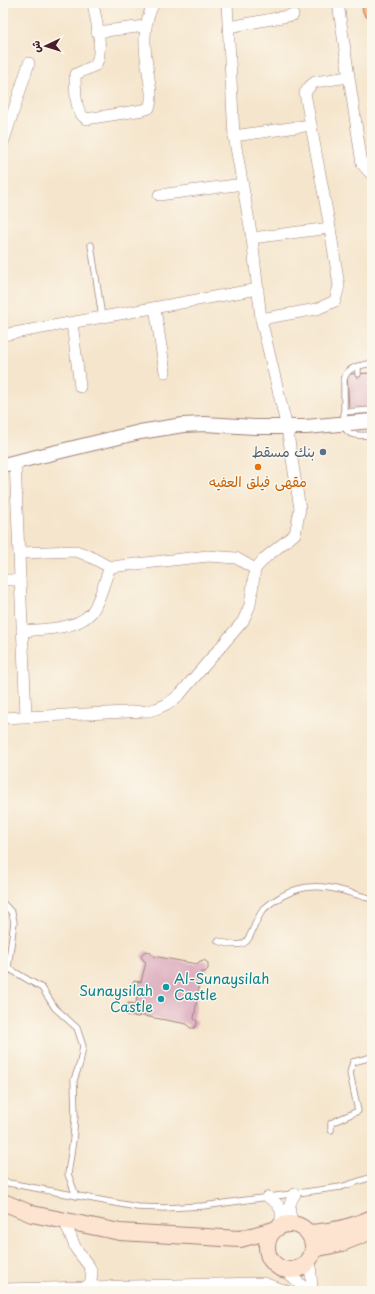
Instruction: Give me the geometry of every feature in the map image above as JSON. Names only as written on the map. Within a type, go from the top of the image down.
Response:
[{"type":"main road","points":[[371,3],[372,9]]},
{"type":"main road","points":[[3,1202],[32,1214],[120,1232],[240,1239],[290,1224],[295,1224],[305,1229],[309,1233],[313,1244],[312,1255]]},
{"type":"main road","points":[[309,1233],[334,1231],[355,1226],[372,1218]]},
{"type":"main road","points":[[277,1228],[268,1239],[267,1251],[275,1265],[285,1270],[296,1270],[302,1268],[312,1255],[372,1231]]},
{"type":"main road","points":[[240,1239],[269,1256]]},
{"type":"street","points":[[93,3],[98,32],[99,53],[96,64],[76,74],[75,78],[78,108],[82,116],[86,119],[149,108],[151,92],[144,39],[145,26],[149,12],[154,3]]},
{"type":"street","points":[[3,718],[148,711],[160,708],[171,702],[181,693],[243,621],[250,605],[255,569],[266,557],[295,534],[300,509],[287,428],[261,319],[252,238],[234,136],[227,3]]},
{"type":"street","points":[[338,3],[362,164],[372,176]]},
{"type":"street","points":[[229,26],[293,15]]},
{"type":"street","points":[[98,32],[145,26]]},
{"type":"street","points":[[3,143],[29,63]]},
{"type":"street","points":[[261,319],[317,309],[335,301],[339,286],[330,228],[304,93],[315,82],[348,77]]},
{"type":"street","points":[[234,136],[311,125]]},
{"type":"street","points":[[159,195],[243,184]]},
{"type":"street","points":[[252,238],[330,228]]},
{"type":"street","points":[[3,335],[258,289]]},
{"type":"street","points":[[155,308],[165,372]]},
{"type":"street","points":[[72,323],[80,388]]},
{"type":"street","points":[[26,716],[19,553],[9,464],[140,432],[176,426],[204,424],[287,428],[344,418],[372,421]]},
{"type":"street","points":[[19,553],[82,552],[96,561],[110,567],[208,556],[236,558],[255,569]]},
{"type":"street","points":[[22,631],[62,627],[78,623],[95,609],[110,567]]},
{"type":"street","points":[[3,580],[20,580]]},
{"type":"street","points":[[295,1194],[289,1206],[289,1214],[295,1224]]},
{"type":"street","points":[[268,1197],[274,1201],[282,1213],[282,1218],[277,1228]]},
{"type":"street","points":[[64,1220],[76,1249],[92,1273],[91,1281],[87,1287]]},
{"type":"street","points":[[312,1255],[312,1291]]},
{"type":"street","points":[[285,1270],[308,1291]]},
{"type":"street","points":[[3,1289],[87,1287],[100,1289],[262,1283],[287,1291]]},
{"type":"lane","points":[[91,245],[102,317]]},
{"type":"lane","points":[[372,363],[351,368],[345,376],[344,418],[347,431],[353,435],[372,435]]},
{"type":"lane","points":[[358,366],[358,374]]},
{"type":"lane","points":[[344,418],[359,410],[372,410]]},
{"type":"lane","points":[[218,941],[228,944],[241,945],[249,940],[261,912],[279,897],[299,889],[316,886],[372,899]]},
{"type":"lane","points":[[3,903],[12,913],[14,922],[8,968],[6,974],[3,975]]},
{"type":"lane","points":[[8,968],[42,988],[55,1008],[77,1028],[83,1046],[74,1080],[75,1116],[68,1174],[76,1196]]},
{"type":"lane","points":[[331,1130],[331,1123],[358,1110],[350,1073],[353,1062],[372,1057]]},
{"type":"lane","points":[[3,1182],[136,1207],[164,1208],[203,1206],[295,1194],[341,1187],[372,1178]]},
{"type":"building","points":[[372,373],[372,408],[349,409],[347,374]]},
{"type":"building","name":"Al-Sunaysilah Castle","points":[[145,951],[150,952],[153,956],[197,964],[204,960],[208,963],[208,969],[205,972],[201,972],[194,1019],[197,1021],[197,1024],[194,1028],[190,1028],[187,1024],[139,1015],[139,1017],[127,1015],[128,1003],[136,1004],[138,993],[132,992],[134,981],[141,982],[146,962],[141,956]]},
{"type":"place","name":"بنك مسقط","points":[[323,452]]},
{"type":"place","name":"مقهى فيلق العفيه","points":[[258,467]]},
{"type":"place","name":"Al-Sunaysilah Castle","points":[[166,987]]},
{"type":"place","name":"Sunaysilah Castle","points":[[161,999]]}]
